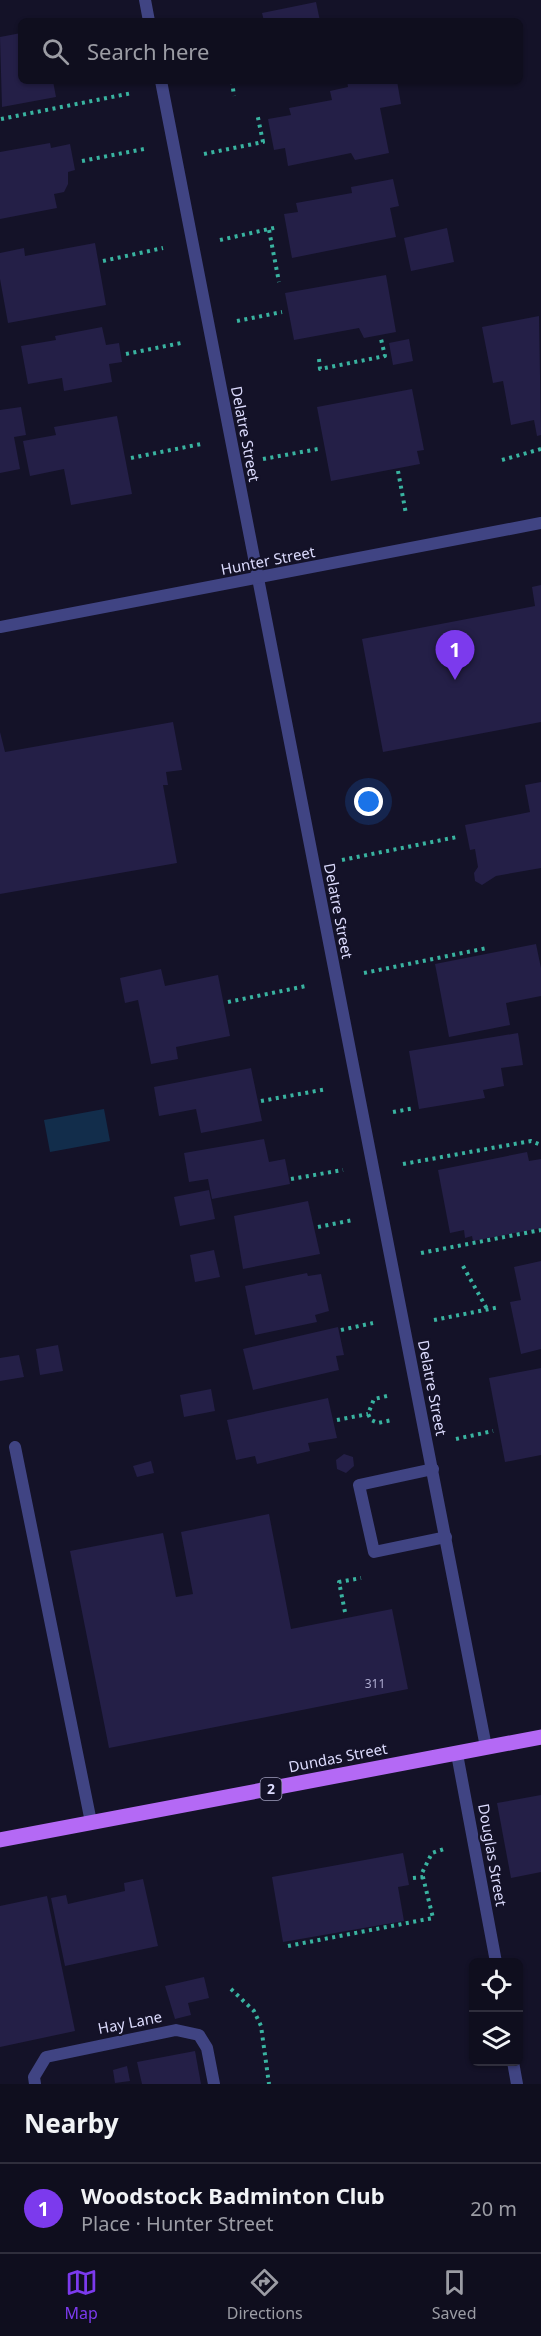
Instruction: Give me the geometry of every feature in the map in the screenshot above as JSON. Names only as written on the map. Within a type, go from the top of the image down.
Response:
[{"type":"main road","name":"Dundas Street","points":[[0,1840],[541,1737]]},
{"type":"street","points":[[145,0],[148,18]]},
{"type":"street","name":"Delatre Street","points":[[162,84],[486,1747]]},
{"type":"street","name":"Hunter Street","points":[[0,627],[541,523]]},
{"type":"street","points":[[15,1447],[91,1822]]},
{"type":"street","points":[[433,1469],[359,1485],[374,1552],[446,1537]]},
{"type":"street","name":"Douglas Street","points":[[457,1754],[495,1958]]},
{"type":"street","name":"Hay Lane","points":[[35,2084],[34,2077],[46,2057],[176,2030],[198,2035],[207,2048],[214,2084]]},
{"type":"street","points":[[514,2066],[518,2084]]},
{"type":"path","points":[[232,84],[234,96]]},
{"type":"path","points":[[1,119],[132,93]]},
{"type":"path","points":[[204,154],[263,142],[256,112]]},
{"type":"path","points":[[81,161],[144,149]]},
{"type":"path","points":[[219,240],[278,227]]},
{"type":"path","points":[[269,230],[279,282]]},
{"type":"path","points":[[103,261],[163,248]]},
{"type":"path","points":[[237,321],[282,312]]},
{"type":"path","points":[[319,359],[320,369],[385,356],[381,339]]},
{"type":"path","points":[[126,354],[181,343]]},
{"type":"path","points":[[131,458],[201,444]]},
{"type":"path","points":[[263,459],[318,449]]},
{"type":"path","points":[[502,460],[541,449]]},
{"type":"path","points":[[398,471],[406,514]]},
{"type":"path","points":[[342,860],[457,837]]},
{"type":"path","points":[[364,973],[487,948]]},
{"type":"path","points":[[228,1002],[306,986]]},
{"type":"path","points":[[261,1101],[327,1089]]},
{"type":"path","points":[[393,1113],[415,1108]]},
{"type":"path","points":[[403,1164],[531,1141],[541,1145]]},
{"type":"path","points":[[291,1179],[343,1170]]},
{"type":"path","points":[[318,1227],[353,1220]]},
{"type":"path","points":[[421,1253],[541,1230]]},
{"type":"path","points":[[463,1266],[487,1310]]},
{"type":"path","points":[[434,1320],[500,1307]]},
{"type":"path","points":[[341,1330],[373,1323]]},
{"type":"path","points":[[387,1396],[374,1399],[368,1414],[371,1420],[378,1423],[392,1420]]},
{"type":"path","points":[[337,1420],[368,1414]]},
{"type":"path","points":[[456,1439],[493,1431]]},
{"type":"path","points":[[288,1946],[433,1917],[423,1877],[432,1853],[449,1847]]},
{"type":"path","points":[[413,1878],[423,1877]]},
{"type":"path","points":[[231,1989],[254,2011],[261,2026],[269,2084]]},
{"type":"water","points":[[104,1109],[110,1141],[50,1152],[44,1120]]},
{"type":"building","points":[[316,2],[319,18],[263,18],[262,13]]},
{"type":"building","points":[[18,34],[18,84],[54,84],[56,97],[2,107],[0,37]]},
{"type":"building","points":[[348,84],[398,84],[401,104],[380,108],[389,153],[355,160],[351,153],[288,166],[285,148],[274,150],[268,119],[291,115],[289,108],[332,100],[330,91],[348,87]]},
{"type":"building","points":[[50,143],[51,148],[70,144],[75,170],[68,172],[68,184],[64,192],[54,194],[57,208],[0,219],[0,152]]},
{"type":"building","points":[[393,179],[399,206],[390,208],[396,237],[292,258],[284,214],[298,212],[296,203],[352,193],[351,187]]},
{"type":"building","points":[[447,228],[454,262],[411,271],[404,238]]},
{"type":"building","points":[[95,243],[106,305],[8,323],[0,279],[0,253],[24,248],[25,256]]},
{"type":"building","points":[[386,275],[396,332],[364,338],[359,328],[294,340],[285,293]]},
{"type":"building","points":[[539,316],[541,435],[537,436],[534,420],[511,425],[503,381],[493,383],[482,327]]},
{"type":"building","points":[[102,327],[106,345],[119,343],[122,362],[109,364],[112,382],[64,391],[62,378],[28,384],[21,346],[56,340],[55,336]]},
{"type":"building","points":[[409,339],[413,361],[393,365],[389,343]]},
{"type":"building","points":[[412,389],[424,450],[417,451],[420,464],[331,481],[317,407]]},
{"type":"building","points":[[21,407],[26,435],[14,437],[20,469],[0,473],[0,410]]},
{"type":"building","points":[[117,416],[132,494],[71,505],[64,469],[30,476],[23,441],[56,435],[54,427]]},
{"type":"building","points":[[541,585],[541,722],[383,752],[362,639],[535,606],[532,587]]},
{"type":"building","points":[[173,722],[182,770],[166,772],[168,785],[163,785],[177,863],[0,894],[0,732],[5,752]]},
{"type":"building","points":[[541,782],[541,868],[496,876],[482,885],[475,881],[474,873],[478,867],[475,849],[470,850],[465,825],[530,812],[525,785]]},
{"type":"building","points":[[536,944],[541,968],[541,996],[506,1003],[510,1025],[449,1037],[435,964]]},
{"type":"building","points":[[161,969],[165,986],[218,975],[230,1036],[176,1047],[178,1059],[151,1064],[138,1000],[125,1003],[120,978]]},
{"type":"building","points":[[518,1033],[523,1065],[501,1068],[504,1086],[483,1090],[485,1098],[419,1109],[409,1051]]},
{"type":"building","points":[[251,1068],[262,1121],[201,1133],[196,1109],[159,1116],[154,1087]]},
{"type":"building","points":[[264,1139],[269,1162],[285,1159],[290,1184],[212,1199],[208,1179],[189,1182],[184,1153]]},
{"type":"building","points":[[527,1152],[529,1161],[541,1159],[541,1228],[473,1241],[472,1236],[465,1238],[464,1230],[450,1233],[438,1170]]},
{"type":"building","points":[[209,1190],[215,1219],[180,1226],[174,1197]]},
{"type":"building","points":[[308,1201],[320,1254],[243,1269],[234,1216]]},
{"type":"building","points":[[214,1250],[220,1277],[195,1282],[190,1255]]},
{"type":"building","points":[[541,1261],[541,1349],[521,1354],[510,1302],[521,1300],[514,1267]]},
{"type":"building","points":[[307,1273],[308,1276],[321,1274],[329,1311],[315,1315],[317,1322],[255,1335],[245,1286]]},
{"type":"building","points":[[338,1327],[344,1355],[336,1356],[339,1370],[253,1390],[243,1349]]},
{"type":"building","points":[[58,1345],[63,1371],[40,1375],[36,1349]]},
{"type":"building","points":[[19,1355],[24,1377],[0,1381],[0,1358]]},
{"type":"building","points":[[541,1368],[541,1455],[505,1462],[489,1378]]},
{"type":"building","points":[[211,1389],[215,1411],[184,1417],[180,1395]]},
{"type":"building","points":[[328,1398],[337,1438],[308,1443],[310,1451],[257,1464],[255,1456],[236,1460],[227,1420]]},
{"type":"building","points":[[344,1454],[353,1457],[354,1466],[346,1473],[337,1469],[336,1460]]},
{"type":"building","points":[[151,1461],[154,1473],[137,1477],[133,1466]]},
{"type":"building","points":[[269,1514],[291,1629],[392,1609],[408,1689],[109,1748],[70,1551],[163,1533],[176,1597],[193,1594],[181,1532]]},
{"type":"building","points":[[541,1795],[541,1872],[511,1878],[497,1803]]},
{"type":"building","points":[[403,1853],[409,1885],[398,1887],[404,1921],[283,1942],[272,1877]]},
{"type":"building","points":[[143,1879],[158,1946],[65,1966],[51,1898],[66,1895],[68,1904],[125,1891],[124,1883]]},
{"type":"building","points":[[47,1896],[75,2031],[0,2047],[0,1906]]},
{"type":"building","points":[[204,1977],[209,1998],[188,2003],[191,2015],[175,2019],[165,1986]]},
{"type":"building","points":[[195,2051],[201,2084],[142,2084],[137,2062]]},
{"type":"building","points":[[127,2066],[130,2081],[115,2083],[113,2070]]},
{"type":"place","name":"Woodstock Badminton Club","points":[[455,680]]}]
